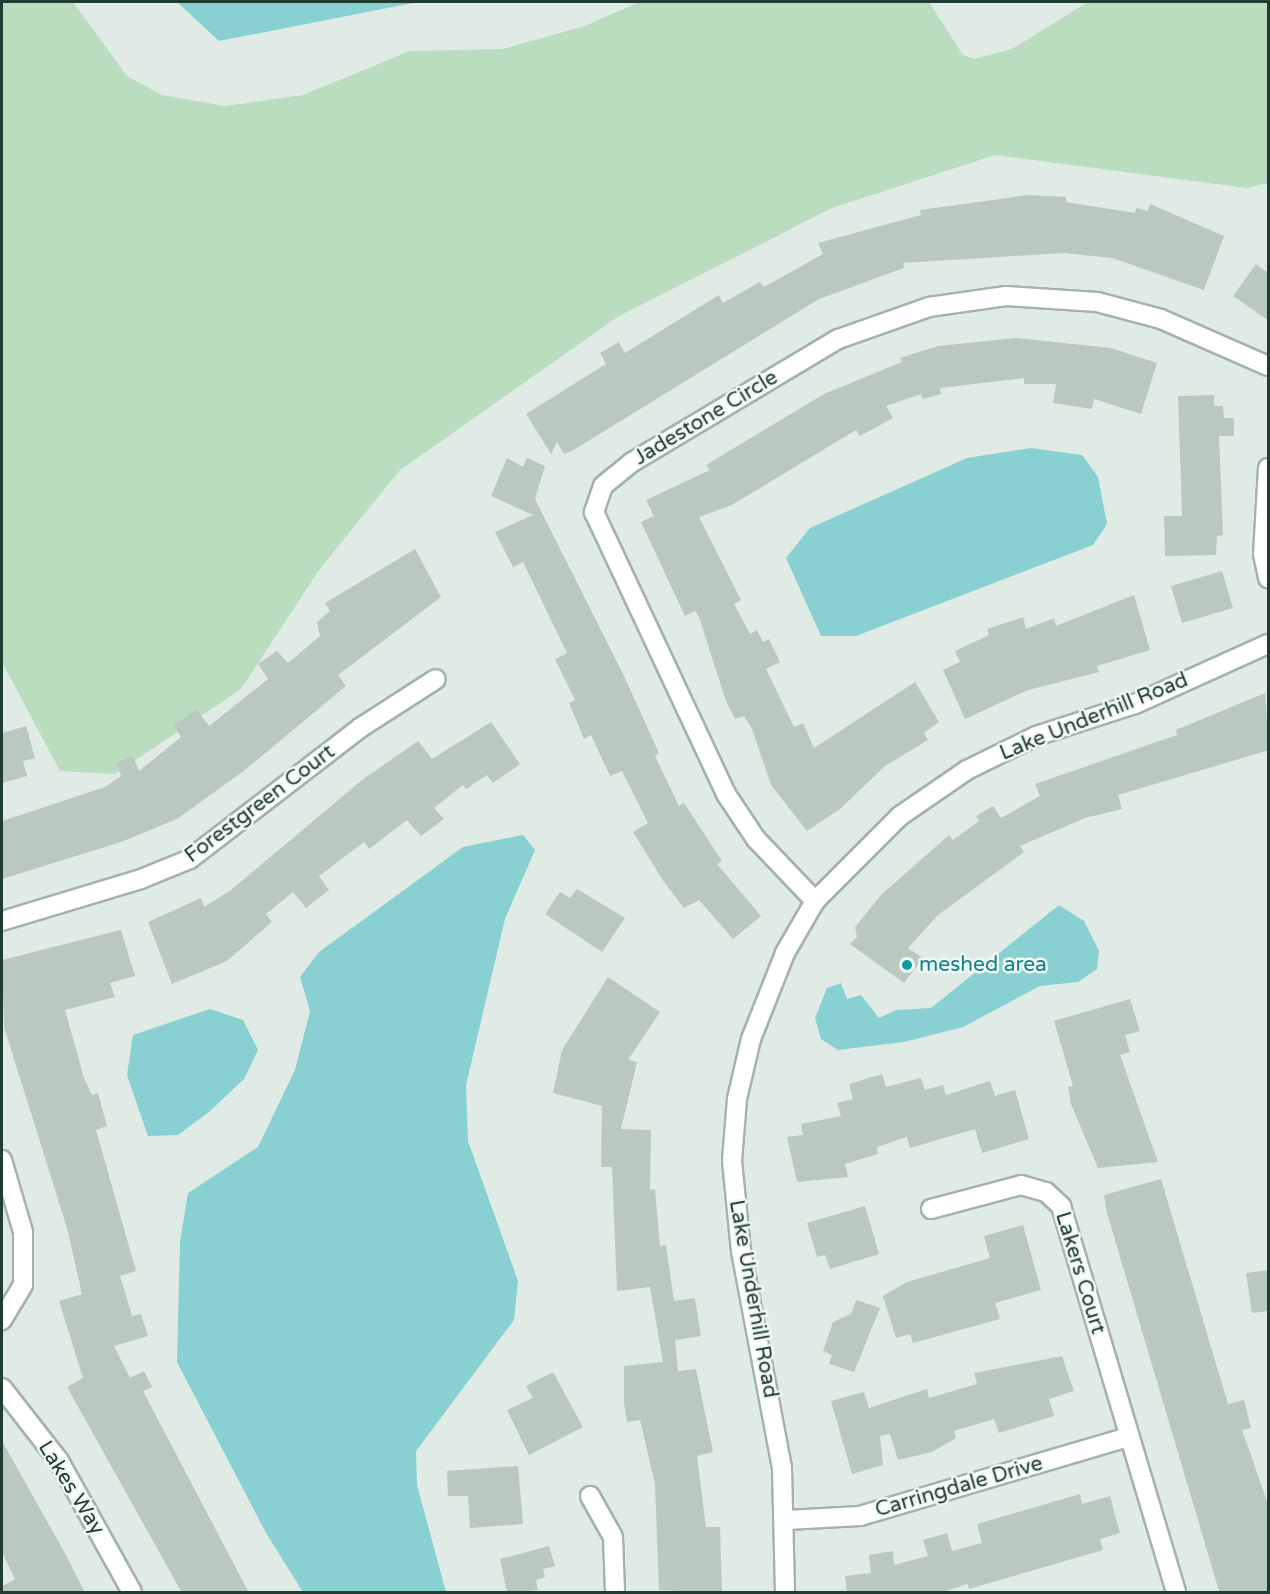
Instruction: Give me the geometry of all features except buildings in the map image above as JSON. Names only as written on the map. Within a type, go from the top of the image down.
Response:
[{"type":"street","name":"Jadestone Circle","points":[[815,901],[756,839],[717,777],[601,534],[594,512],[603,486],[631,464],[838,339],[946,303],[1016,296],[1097,302],[1161,319],[1269,366]]},
{"type":"street","points":[[1269,468],[1263,554],[1269,578]]},
{"type":"street","name":"Lake Underhill Road","points":[[785,1593],[787,1520],[768,1380],[741,1251],[732,1161],[737,1098],[751,1039],[785,953],[815,901],[900,816],[967,770],[1036,736],[1135,704],[1269,644]]},
{"type":"street","name":"Forestgreen Court","points":[[2,921],[141,879],[190,859],[360,728],[436,679]]},
{"type":"street","points":[[2,1160],[23,1242],[23,1285],[2,1320]]},
{"type":"street","name":"Lakers Court","points":[[931,1209],[1011,1186],[1038,1189],[1056,1201],[1176,1593]]},
{"type":"street","name":"Lakes Way","points":[[2,1389],[58,1461],[132,1593]]},
{"type":"street","name":"Carringdale Drive","points":[[787,1520],[860,1516],[1129,1437]]},
{"type":"street","points":[[590,1496],[613,1537],[615,1593]]},
{"type":"green space","points":[[2,2],[73,2],[127,76],[162,95],[225,106],[303,95],[410,51],[503,49],[585,26],[639,2],[929,2],[963,55],[974,59],[1012,49],[1088,2],[1268,2],[1268,183],[1247,188],[995,155],[832,208],[619,316],[400,470],[319,570],[241,689],[115,774],[60,771],[2,662]]},
{"type":"water","points":[[177,2],[418,2],[219,41]]},
{"type":"water","points":[[1031,448],[1082,455],[1098,477],[1107,524],[1093,545],[856,636],[821,636],[786,558],[810,528],[967,458]]},
{"type":"water","points":[[523,835],[535,850],[505,919],[466,1085],[468,1141],[518,1281],[514,1320],[416,1451],[417,1485],[446,1592],[303,1592],[266,1533],[177,1362],[180,1242],[188,1193],[258,1147],[295,1070],[310,1011],[300,977],[319,952],[463,847]]},
{"type":"water","points":[[1059,905],[1084,921],[1099,951],[1097,969],[1078,982],[1040,986],[963,1027],[904,1042],[838,1050],[821,1039],[815,1018],[827,988],[841,983],[847,999],[861,995],[879,1018],[896,1010],[931,1008]]},
{"type":"water","points":[[210,1009],[243,1020],[258,1050],[244,1079],[210,1111],[178,1135],[148,1136],[127,1075],[133,1035]]},
{"type":"place","name":"meshed area","points":[[907,965]]}]
